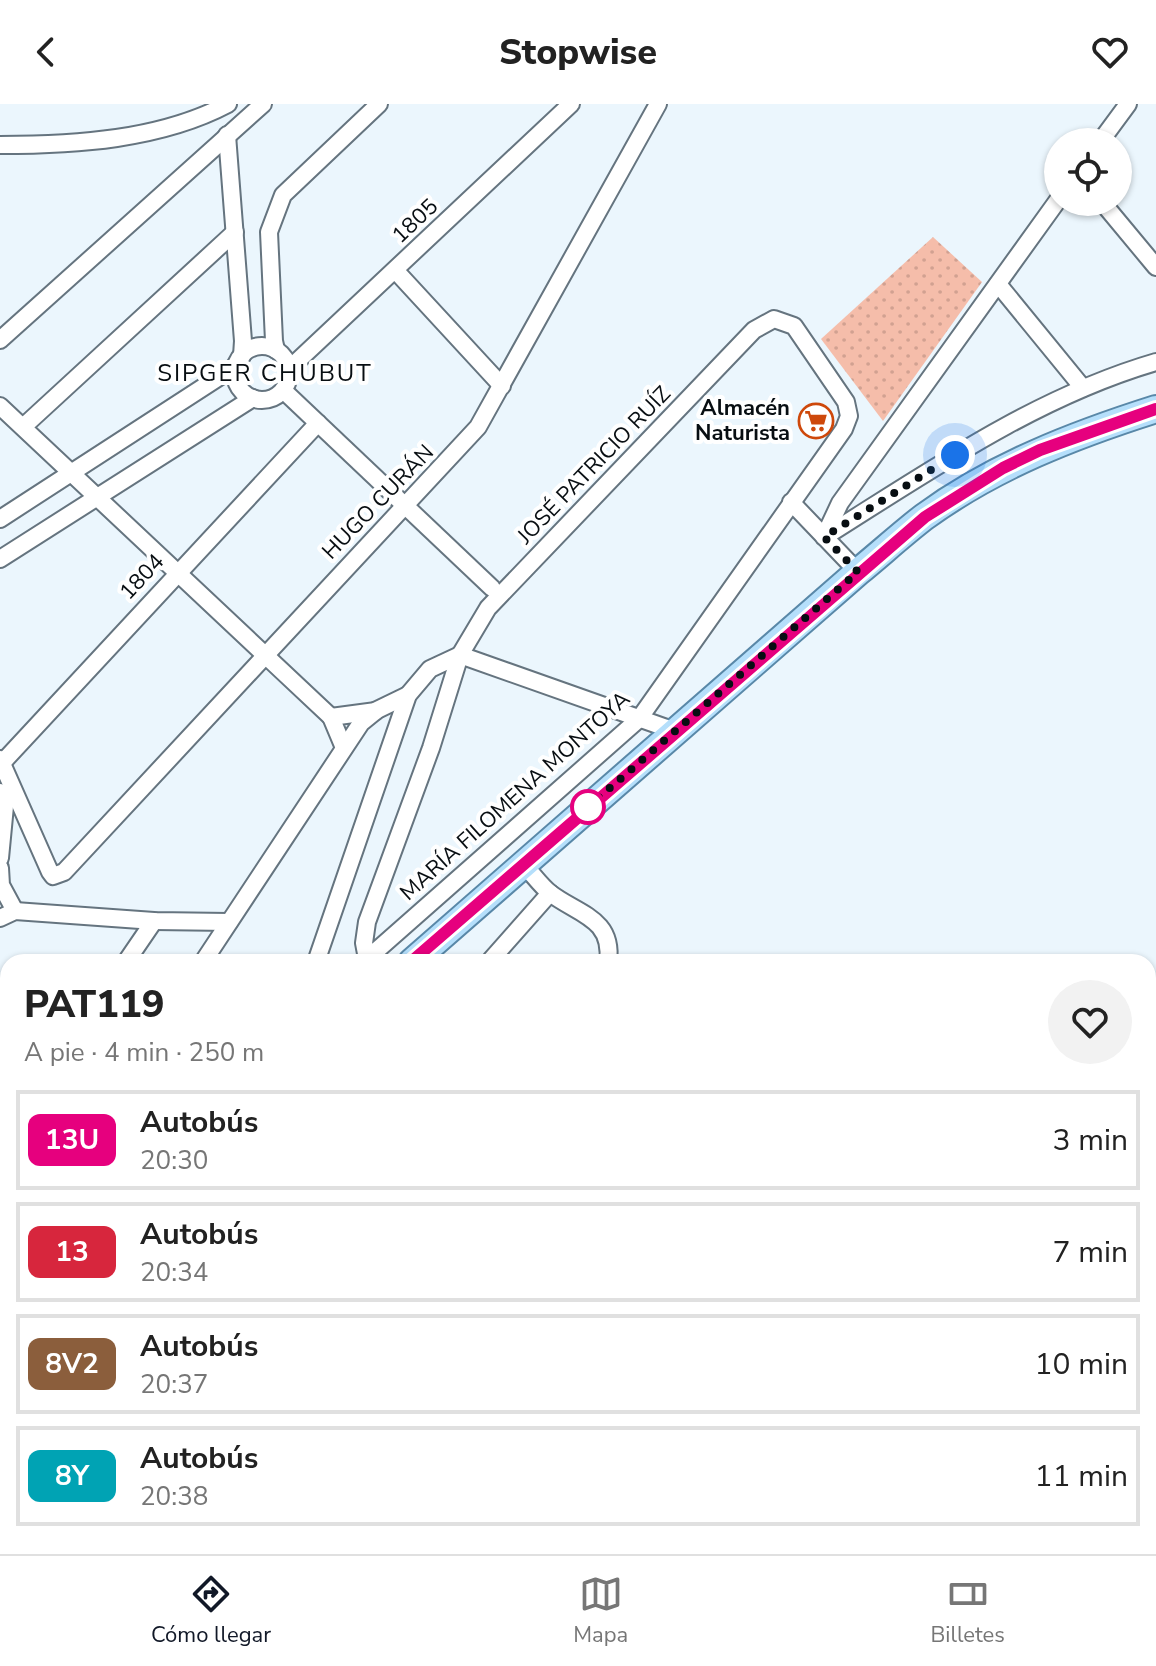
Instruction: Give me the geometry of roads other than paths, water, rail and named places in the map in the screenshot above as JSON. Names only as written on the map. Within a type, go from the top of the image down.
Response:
[{"type":"main road","points":[[421,954],[925,517],[1003,468],[1040,450],[1156,409]]},
{"type":"street","points":[[0,145],[69,143],[148,132],[228,104]]},
{"type":"street","points":[[0,340],[263,104]]},
{"type":"street","points":[[276,350],[270,225],[289,188],[379,104]]},
{"type":"street","name":"1805","points":[[289,369],[571,104]]},
{"type":"street","name":"HUGO CURÁN","points":[[1,761],[50,872],[58,876],[478,427],[658,104]]},
{"type":"street","points":[[1110,128],[1128,104]]},
{"type":"street","points":[[227,135],[243,341],[238,385],[253,398]]},
{"type":"street","points":[[824,537],[840,503],[1047,216]]},
{"type":"street","points":[[1114,216],[1156,267]]},
{"type":"street","points":[[23,427],[235,232]]},
{"type":"street","points":[[395,270],[502,386]]},
{"type":"street","points":[[998,284],[1083,388]]},
{"type":"street","name":"MARÍA FILOMENA MONTOYA","points":[[377,954],[639,719],[844,429],[849,416],[846,402],[794,326],[774,319]]},
{"type":"street","name":"JOSÉ PATRICIO RUÍZ","points":[[367,954],[364,943],[367,922],[431,748],[460,655],[470,636],[488,608],[754,330],[774,319]]},
{"type":"street","points":[[0,519],[258,347],[276,350],[284,357],[289,369],[287,385],[272,398],[253,398],[0,559]]},
{"type":"street","points":[[824,537],[955,455],[1027,415],[1083,388],[1156,362]]},
{"type":"street","points":[[283,390],[492,588]]},
{"type":"street","points":[[0,406],[267,653],[331,717],[344,748]]},
{"type":"street","name":"1804","points":[[1,761],[318,423]]},
{"type":"street","points":[[791,502],[858,572]]},
{"type":"street","points":[[470,636],[472,611],[511,572],[529,565]]},
{"type":"street","points":[[319,954],[408,695],[430,669],[460,655],[675,731]]},
{"type":"street","points":[[208,954],[361,723],[377,710],[408,695]]},
{"type":"street","points":[[331,717],[377,710]]},
{"type":"street","points":[[0,792],[5,806],[0,858]]},
{"type":"street","points":[[523,864],[550,893],[592,918],[609,942],[608,954]]},
{"type":"street","points":[[0,868],[8,914],[229,922]]},
{"type":"street","points":[[496,954],[550,893]]},
{"type":"street","points":[[131,954],[154,921]]},
{"type":"place","name":"Almacén Naturista","points":[[816,421]]},
{"type":"district","name":"SIPGER CHUBUT","points":[[265,373]]}]
